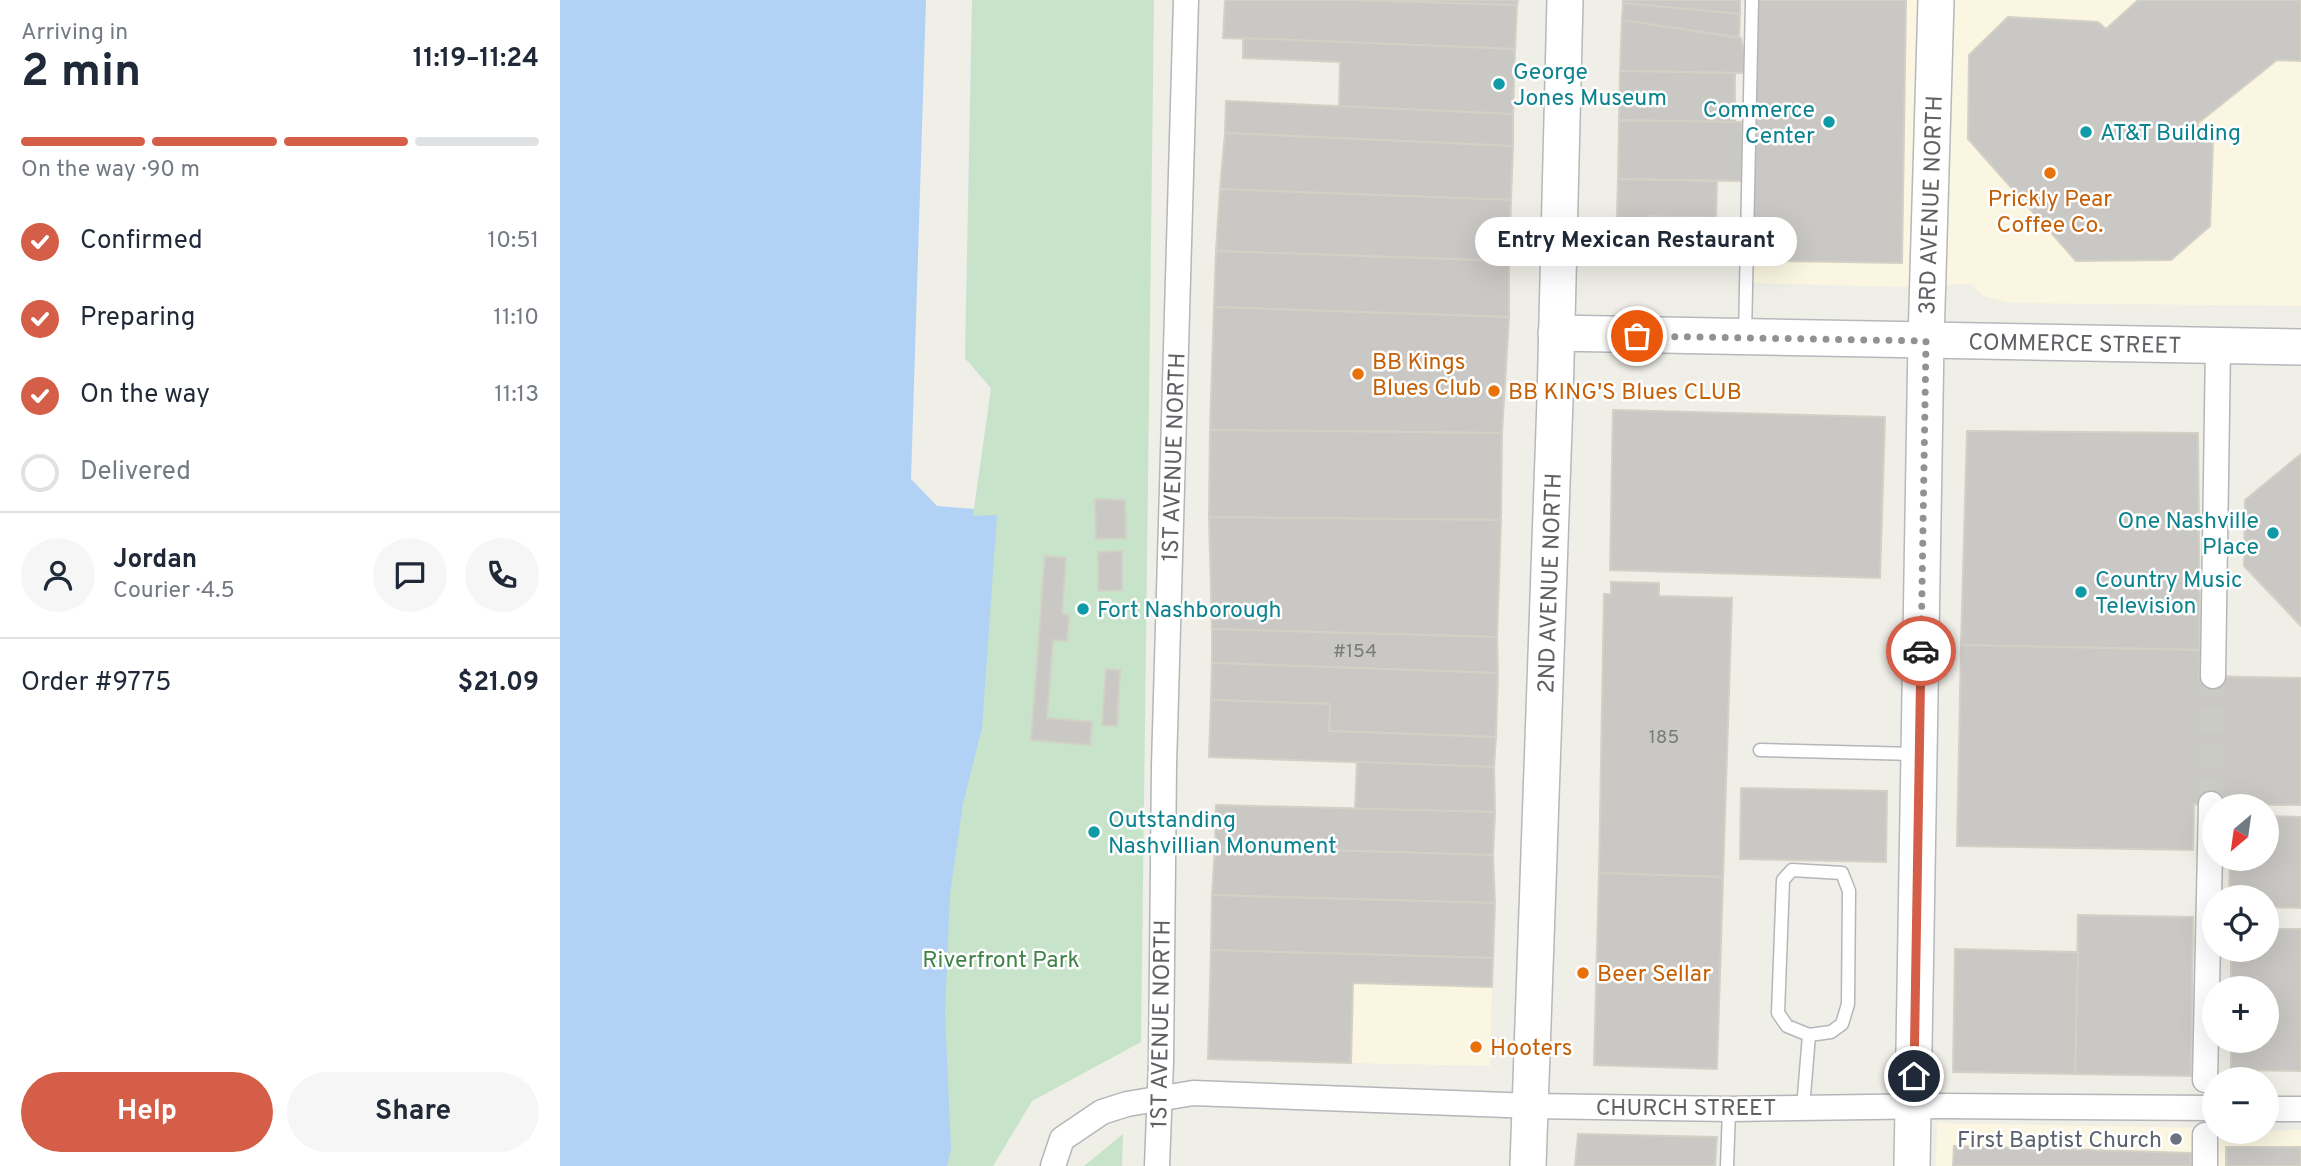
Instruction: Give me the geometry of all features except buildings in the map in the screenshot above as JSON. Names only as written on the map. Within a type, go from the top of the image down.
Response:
[{"type":"street","name":"1ST AVENUE NORTH","points":[[1157,1166],[1165,738],[1186,0]]},
{"type":"street","name":"2ND AVENUE NORTH","points":[[1528,1166],[1565,0]]},
{"type":"street","name":"3RD AVENUE NORTH","points":[[1912,1166],[1926,341],[1937,0]]},
{"type":"street","name":"COMMERCE STREET","points":[[1556,333],[2301,347]]},
{"type":"street","points":[[2213,676],[2218,346]]},
{"type":"street","points":[[2207,1067],[2210,872]]},
{"type":"street","name":"CHURCH STREET","points":[[1052,1166],[1062,1139],[1102,1112],[1127,1104],[1193,1093],[1531,1107],[1729,1109],[1914,1107],[2202,1097]]},
{"type":"street","points":[[2279,1109],[2301,1109]]},
{"type":"street","points":[[2205,1144],[2205,1166]]},
{"type":"lane","points":[[1745,338],[1752,0]]},
{"type":"lane","points":[[1760,750],[1919,754]]},
{"type":"lane","points":[[1792,870],[1842,873],[1849,891],[1848,1004],[1842,1024],[1831,1032],[1809,1035],[1787,1026],[1778,1013],[1783,880],[1792,870]]},
{"type":"lane","points":[[1803,1108],[1809,1035]]},
{"type":"lane","points":[[1727,1166],[1729,1109]]},
{"type":"shaded area","points":[[1754,0],[2301,0],[2301,306],[2011,303],[1983,296],[1971,284],[1900,287],[1749,283]]},
{"type":"shaded area","points":[[1353,983],[1492,987],[1490,1066],[1351,1063]]},
{"type":"shaded area","points":[[1937,1123],[2202,1128],[2202,1144],[2279,1144],[2279,1131],[2301,1130],[2301,1166],[1936,1166]]},
{"type":"green space","name":"Riverfront Park","points":[[972,0],[1154,0],[1141,1042],[1032,1101],[993,1166],[855,1166],[973,516],[991,388],[965,359]]},
{"type":"green space","points":[[1123,1134],[1122,1166],[1084,1166]]},
{"type":"water","points":[[560,0],[972,0],[965,358],[991,388],[973,516],[997,515],[982,728],[963,804],[950,893],[945,1014],[951,1149],[947,1166],[560,1166]]},
{"type":"pier","points":[[926,0],[972,0],[965,358],[991,388],[974,509],[937,506],[911,479]]},
{"type":"tunnel","points":[[2211,794],[2213,676]]},
{"type":"way so far","points":[[1637,336],[1926,341],[1921,651]]},
{"type":"place","name":"George Jones Museum","points":[[1499,84]]},
{"type":"place","name":"Commerce Center","points":[[1829,122]]},
{"type":"place","name":"AT&T Building","points":[[2086,132]]},
{"type":"place","name":"Prickly Pear Coffee Co.","points":[[2050,173]]},
{"type":"place","name":"Entry Mexican Restaurant","points":[[1637,336]]},
{"type":"place","name":"BB Kings Blues Club","points":[[1358,374]]},
{"type":"place","name":"BB KING'S Blues CLUB","points":[[1494,391]]},
{"type":"place","name":"One Nashville Place","points":[[2273,533]]},
{"type":"place","name":"Country Music Television","points":[[2081,592]]},
{"type":"place","name":"Fort Nashborough","points":[[1083,609]]},
{"type":"place","name":"Outstanding Nashvillian Monument","points":[[1094,832]]},
{"type":"place","name":"Beer Sellar","points":[[1583,973]]},
{"type":"place","name":"Hooters","points":[[1476,1047]]},
{"type":"place","name":"First Baptist Church","points":[[2176,1139]]},
{"type":"route","points":[[1914,1076],[1921,651]]}]
